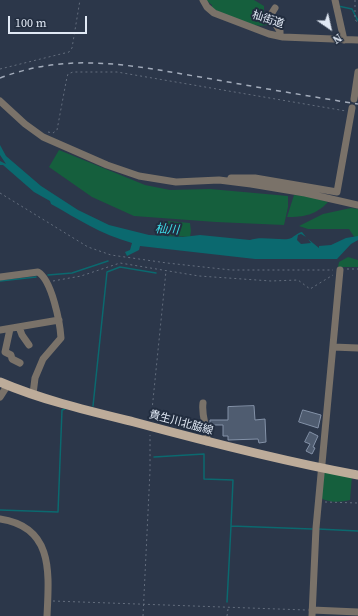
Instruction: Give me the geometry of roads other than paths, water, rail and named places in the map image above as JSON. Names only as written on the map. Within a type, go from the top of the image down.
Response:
[{"type":"main road","name":"貴生川北脇線","points":[[4,384],[33,394],[150,427],[260,456],[358,475]]},
{"type":"street","name":"杣街道","points":[[203,0],[207,7],[214,13],[269,34],[280,36],[358,40]]},
{"type":"street","points":[[335,0],[344,40]]},
{"type":"street","points":[[275,8],[270,16],[280,31],[280,36]]},
{"type":"street","points":[[354,99],[358,72]]},
{"type":"street","points":[[0,101],[43,137],[139,176],[176,182],[219,180],[234,177],[255,178],[337,192],[352,110]]},
{"type":"street","points":[[219,180],[297,192],[358,205]]},
{"type":"street","points":[[0,277],[38,272],[41,274],[46,282],[60,320],[60,342],[43,359],[35,378],[33,394]]},
{"type":"street","points":[[340,272],[314,555],[312,613],[358,612]]},
{"type":"street","points":[[0,330],[60,320]]},
{"type":"street","points":[[19,327],[22,335],[29,345]]},
{"type":"street","points":[[10,329],[5,352],[11,355],[12,359],[20,363]]},
{"type":"street","points":[[333,347],[358,348]]},
{"type":"street","points":[[0,397],[4,384]]},
{"type":"street","points":[[203,403],[201,413],[206,424],[207,442]]},
{"type":"street","points":[[0,519],[11,521],[32,533],[45,552],[48,564],[47,616]]},
{"type":"waterway","points":[[338,6],[352,9],[358,21]]},
{"type":"waterway","points":[[48,275],[72,273],[108,261]]},
{"type":"waterway","points":[[93,406],[107,272],[120,267],[156,273]]},
{"type":"waterway","points":[[0,281],[36,277]]},
{"type":"waterway","points":[[0,510],[58,512],[62,410],[65,409]]},
{"type":"waterway","points":[[154,457],[204,454],[204,479],[233,480],[231,526]]},
{"type":"waterway","points":[[227,602],[231,526],[312,529]]},
{"type":"waterway","points":[[318,529],[358,531]]},
{"type":"railway","points":[[0,78],[26,70],[52,65],[103,63],[153,69],[358,104]]},
{"type":"water label","name":"杣川","points":[[167,230]]}]
